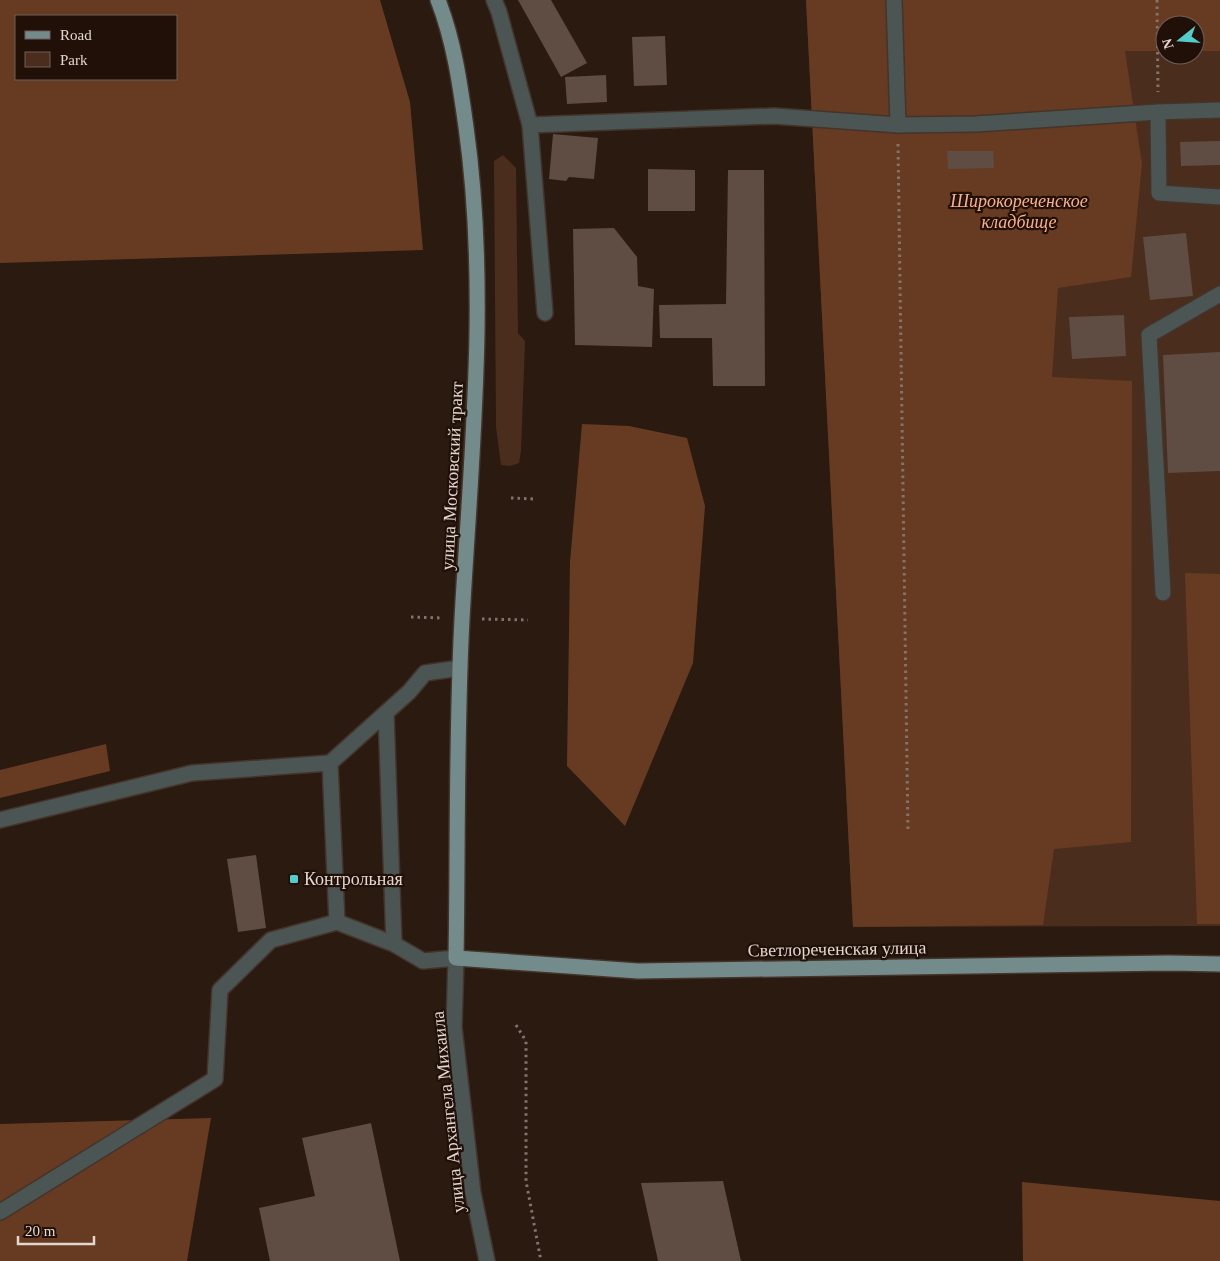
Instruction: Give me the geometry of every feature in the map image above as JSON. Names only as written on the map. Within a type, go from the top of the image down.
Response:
[{"type":"main road","name":"улица Московский тракт","points":[[438,0],[446,20],[460,88],[470,157],[476,231],[476,410],[460,668],[456,958]]},
{"type":"main road","name":"Светлореченская улица","points":[[456,958],[638,970],[1169,963],[1220,964]]},
{"type":"street","points":[[494,0],[499,12],[530,126],[545,313]]},
{"type":"street","points":[[894,0],[898,125]]},
{"type":"street","points":[[530,126],[774,116],[898,125],[976,124],[1158,112],[1220,110]]},
{"type":"street","points":[[1158,112],[1159,193],[1220,197]]},
{"type":"street","points":[[1163,593],[1149,335],[1220,294]]},
{"type":"street","points":[[0,820],[192,773],[330,763],[409,692],[425,673],[460,668]]},
{"type":"street","points":[[386,713],[394,944]]},
{"type":"street","points":[[330,763],[337,922]]},
{"type":"street","points":[[0,1212],[215,1079],[220,990],[271,940],[337,922],[394,944],[423,961],[456,958]]},
{"type":"street","name":"улица Архангела Михаила","points":[[456,958],[454,1027],[473,1193],[487,1261]]},
{"type":"path","points":[[1157,0],[1158,112]]},
{"type":"path","points":[[898,125],[908,833]]},
{"type":"path","points":[[511,498],[535,499]]},
{"type":"path","points":[[516,1025],[526,1041],[526,1181],[542,1261]]},
{"type":"green space","points":[[0,0],[380,0],[410,102],[423,250],[0,263]]},
{"type":"green space","name":"Широкореченское кладбище","points":[[806,0],[1220,0],[1220,926],[853,927]]},
{"type":"green space","name":"Широкореченское кладбище","points":[[806,0],[1220,0],[1220,51],[1205,51],[1205,15],[1155,15],[1155,51],[1125,51],[1142,164],[1131,277],[1058,288],[1052,377],[1132,381],[1131,842],[1054,849],[1043,925],[853,927]]},
{"type":"green space","points":[[503,155],[516,168],[518,333],[525,341],[521,451],[519,463],[510,466],[501,465],[496,427],[494,161]]},
{"type":"green space","points":[[582,424],[629,426],[687,438],[705,506],[693,663],[625,826],[567,766],[570,562]]},
{"type":"green space","points":[[1185,573],[1220,574],[1220,924],[1197,924]]},
{"type":"green space","points":[[106,744],[110,771],[0,798],[0,770]]},
{"type":"green space","points":[[211,1118],[187,1261],[0,1261],[0,1124]]},
{"type":"green space","points":[[1022,1182],[1220,1201],[1220,1261],[1023,1261]]},
{"type":"building","points":[[518,0],[551,0],[587,63],[561,77]]},
{"type":"building","points":[[665,36],[667,85],[634,86],[632,37]]},
{"type":"building","points":[[606,75],[607,102],[567,104],[565,77]]},
{"type":"building","points":[[553,134],[598,138],[594,179],[569,177],[566,181],[549,179]]},
{"type":"building","points":[[1220,141],[1220,165],[1181,166],[1180,142]]},
{"type":"building","points":[[947,151],[993,151],[994,168],[948,169]]},
{"type":"building","points":[[648,169],[695,170],[695,211],[648,211]]},
{"type":"building","points":[[728,170],[764,170],[765,386],[713,386],[712,338],[660,338],[659,305],[726,304]]},
{"type":"building","points":[[614,228],[637,257],[638,286],[654,289],[652,347],[575,345],[573,229]]},
{"type":"building","points":[[1186,233],[1193,296],[1150,300],[1143,237]]},
{"type":"building","points":[[1124,315],[1126,356],[1072,359],[1069,317]]},
{"type":"building","points":[[1220,352],[1220,471],[1168,473],[1163,355]]},
{"type":"building","points":[[256,855],[266,928],[238,932],[227,859]]},
{"type":"building","points":[[371,1123],[400,1261],[270,1261],[259,1208],[315,1196],[302,1138]]},
{"type":"building","points":[[723,1181],[741,1261],[658,1261],[641,1183]]},
{"type":"place","name":"Контрольная","points":[[294,879]]}]
